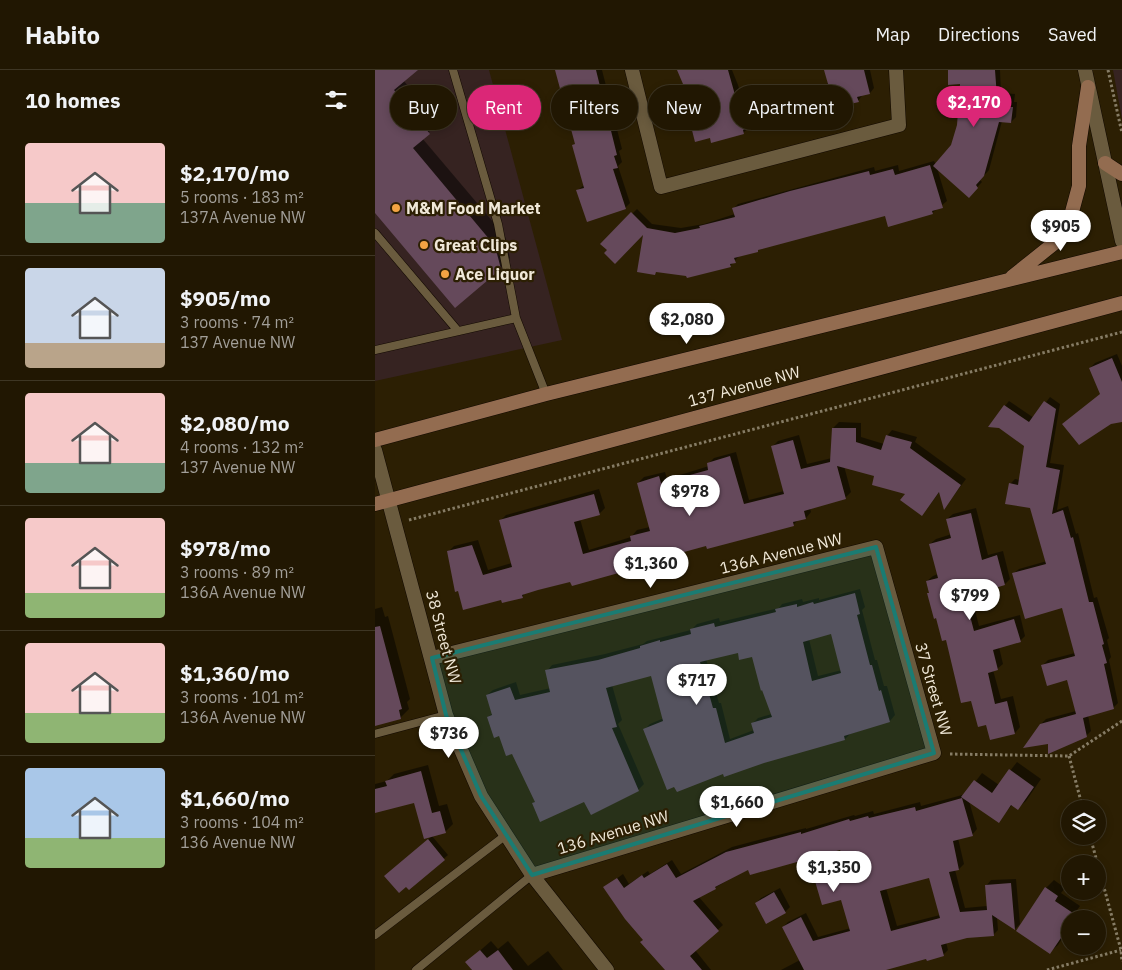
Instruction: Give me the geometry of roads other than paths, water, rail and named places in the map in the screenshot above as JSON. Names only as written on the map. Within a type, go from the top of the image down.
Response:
[{"type":"main road","points":[[1007,280],[1057,241],[1069,223],[1079,186],[1079,146],[1088,87]]},
{"type":"main road","points":[[1105,163],[1122,174]]},
{"type":"main road","points":[[375,440],[546,394],[1122,252]]},
{"type":"main road","name":"137 Avenue NW","points":[[375,504],[1122,303]]},
{"type":"street","points":[[632,70],[661,187],[899,125],[896,70]]},
{"type":"street","points":[[1085,70],[1122,241]]},
{"type":"street","name":"38 Street NW","points":[[375,450],[446,715],[481,796],[532,875],[607,970]]},
{"type":"street","name":"136A Avenue NW","points":[[432,658],[877,547]]},
{"type":"street","name":"37 Street NW","points":[[877,547],[934,753]]},
{"type":"street","name":"136 Avenue NW","points":[[532,875],[934,753]]},
{"type":"lane","points":[[453,70],[498,224],[516,318],[546,394]]},
{"type":"lane","points":[[375,233],[458,331]]},
{"type":"lane","points":[[375,350],[516,318]]},
{"type":"lane","points":[[375,734],[446,715]]},
{"type":"lane","points":[[375,935],[506,835]]},
{"type":"lane","points":[[416,970],[532,875]]},
{"type":"place","name":"M&M Food Market","points":[[396,208]]},
{"type":"place","name":"Great Clips","points":[[424,245]]},
{"type":"place","name":"Ace Liquor","points":[[445,274]]}]
